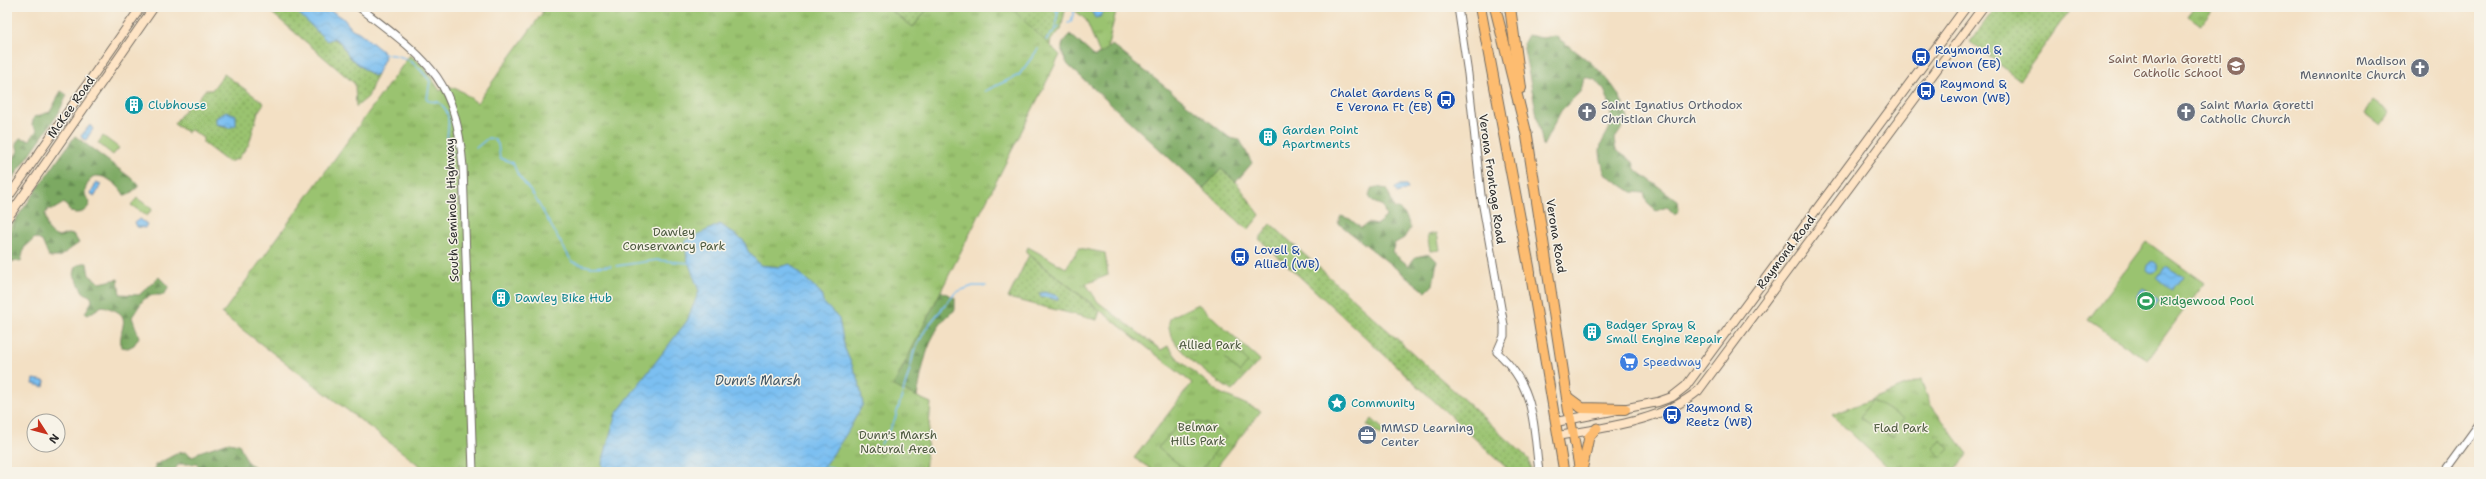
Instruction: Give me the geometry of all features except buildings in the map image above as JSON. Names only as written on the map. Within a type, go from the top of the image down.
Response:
[{"type":"highway","points":[[1475,7],[1487,45]]},
{"type":"highway","points":[[1480,7],[1530,272],[1564,472]]},
{"type":"highway","name":"Verona Road","points":[[1495,7],[1527,136],[1567,397],[1581,472]]},
{"type":"highway","points":[[1510,7],[1527,136]]},
{"type":"highway","points":[[1567,397],[1582,408],[1625,409]]},
{"type":"highway","points":[[1581,472],[1589,437],[1597,428]]},
{"type":"main road","name":"McKee Road","points":[[7,199],[141,7]]},
{"type":"main road","name":"McKee Road","points":[[7,219],[154,7]]},
{"type":"main road","name":"Raymond Road","points":[[1556,422],[1570,415],[1625,409],[1665,400],[1680,392],[1692,379],[1966,7]]},
{"type":"main road","name":"Raymond Road","points":[[1558,436],[1671,410],[1698,391],[1983,7]]},
{"type":"street","name":"South Seminole Highway","points":[[359,7],[427,62],[436,75],[455,112],[461,139],[463,167],[473,472]]},
{"type":"street","name":"Verona Frontage Road","points":[[1458,7],[1468,74],[1481,195],[1504,325],[1504,336],[1497,352],[1514,368],[1526,391],[1539,472]]},
{"type":"street","points":[[2444,472],[2479,424]]},
{"type":"green space","points":[[265,7],[292,7],[309,21],[317,32],[340,42],[349,57],[373,76],[377,74],[368,97],[356,107],[355,84]]},
{"type":"green space","name":"Dawley Conservancy Park","points":[[536,7],[886,7],[913,27],[929,7],[1010,7],[1060,55],[893,386],[931,403],[925,472],[428,472],[222,314],[410,55],[424,66],[440,91],[449,86],[461,91],[477,103],[543,12]]},
{"type":"green space","points":[[886,7],[929,7],[913,27]]},
{"type":"green space","points":[[992,7],[1066,7],[1061,29],[1051,40],[1050,45]]},
{"type":"green space","points":[[1071,7],[1117,7],[1107,49],[1100,54],[1086,20]]},
{"type":"green space","points":[[1996,7],[2071,8],[2020,80],[1970,42]]},
{"type":"green space","points":[[2195,7],[2215,7],[2201,25],[2188,16]]},
{"type":"green space","points":[[1070,34],[1095,57],[1112,45],[1230,138],[1240,140],[1252,163],[1236,182],[1221,169],[1203,189],[1068,65],[1062,52],[1062,45]]},
{"type":"green space","points":[[1528,35],[1542,38],[1555,36],[1589,62],[1609,81],[1617,92],[1628,119],[1614,140],[1616,150],[1633,162],[1635,169],[1678,201],[1679,210],[1675,215],[1667,207],[1656,211],[1647,203],[1644,193],[1632,192],[1604,173],[1600,156],[1600,147],[1609,130],[1611,115],[1608,100],[1602,86],[1597,81],[1591,78],[1584,78],[1581,91],[1561,111],[1543,146],[1523,44]]},
{"type":"green space","points":[[224,74],[264,103],[258,112],[249,144],[238,159],[228,162],[203,143],[203,138],[191,130],[187,132],[174,124],[190,103],[195,103],[205,90],[212,90]],"holes":[[[221,116],[229,128],[218,126],[217,117]]]},
{"type":"green space","points":[[61,91],[67,95],[58,114],[7,187],[7,170],[18,151],[16,143],[20,138],[30,140],[37,130],[32,125],[34,117],[50,112]]},
{"type":"green space","points":[[2373,101],[2390,113],[2381,125],[2365,113]]},
{"type":"green space","points":[[75,136],[139,184],[138,187],[128,195],[124,195],[115,184],[106,178],[101,176],[92,177],[85,190],[87,199],[90,202],[83,212],[71,212],[64,203],[54,209],[48,209],[45,214],[49,231],[59,237],[67,234],[74,235],[79,243],[59,257],[49,257],[42,241],[35,238],[24,248],[21,261],[7,262],[7,244],[18,216]]},
{"type":"green space","points":[[103,136],[119,148],[113,155],[98,143]]},
{"type":"green space","points":[[1221,169],[1236,182],[1260,215],[1248,230],[1203,189]]},
{"type":"green space","points":[[1376,187],[1387,189],[1394,208],[1401,211],[1405,215],[1410,228],[1404,238],[1395,243],[1392,252],[1409,266],[1415,257],[1430,254],[1437,261],[1433,285],[1426,292],[1338,223],[1341,216],[1350,219],[1361,228],[1368,223],[1376,225],[1386,217],[1383,206],[1373,202],[1369,196],[1371,190]]},
{"type":"green space","points":[[137,198],[152,209],[147,216],[131,205]]},
{"type":"green space","points":[[18,216],[8,240],[7,244],[7,231]]},
{"type":"green space","points":[[1271,224],[1529,459],[1531,472],[1511,472],[1259,239]]},
{"type":"green space","points":[[1437,233],[1440,250],[1430,251],[1427,235]]},
{"type":"green space","name":"Ridgewood Pool","points":[[2147,242],[2204,283],[2147,360],[2088,320]]},
{"type":"green space","name":"Belmar Hills Park","points":[[1028,247],[1066,268],[1079,248],[1105,253],[1108,275],[1086,284],[1098,302],[1161,350],[1168,346],[1179,360],[1220,393],[1261,411],[1218,465],[1226,472],[1156,472],[1134,458],[1192,383],[1026,252]]},
{"type":"green space","points":[[1029,255],[1100,311],[1097,320],[1008,298]]},
{"type":"green space","points":[[87,263],[89,275],[100,283],[118,279],[120,294],[139,295],[159,277],[169,287],[164,295],[151,295],[143,300],[132,317],[139,337],[134,345],[128,348],[121,347],[124,321],[123,317],[113,309],[102,306],[88,315],[85,313],[92,301],[91,297],[83,292],[74,275],[76,266]]},
{"type":"green space","points":[[941,291],[955,298],[955,310],[946,318],[933,337],[925,360],[917,397],[893,386]]},
{"type":"green space","name":"Allied Park","points":[[1198,304],[1260,360],[1232,391],[1190,359],[1172,337],[1169,327],[1171,317]]},
{"type":"green space","points":[[1233,348],[1248,362],[1240,372],[1224,358]]},
{"type":"green space","name":"Flad Park","points":[[1921,380],[1930,404],[1968,454],[1952,472],[1892,472],[1832,415]]},
{"type":"green space","points":[[1871,400],[1903,418],[1893,437],[1860,418]]},
{"type":"green space","points":[[1372,419],[1385,431],[1381,435],[1367,425]]},
{"type":"green space","points":[[1194,422],[1208,424],[1226,437],[1200,472],[1189,472],[1158,448],[1178,425]]},
{"type":"green space","points":[[1941,440],[1949,449],[1941,457],[1933,447]]},
{"type":"green space","points":[[229,442],[239,444],[248,463],[254,466],[255,472],[232,472],[228,467],[222,471],[201,472],[197,464],[179,464],[173,472],[155,472],[155,465],[178,453],[185,452],[193,457],[199,452]]},
{"type":"water","points":[[292,7],[322,7],[343,18],[352,29],[359,32],[382,51],[385,57],[377,74],[373,76],[349,57],[340,42],[334,38],[327,41]]},
{"type":"water","points":[[1089,7],[1105,7],[1100,17],[1095,18]]},
{"type":"water","points":[[226,111],[236,115],[236,125],[229,128],[216,124],[216,118]]},
{"type":"water","points":[[90,125],[93,129],[86,140],[83,139],[81,136]]},
{"type":"water","points":[[96,182],[101,184],[95,196],[91,194]]},
{"type":"water","points":[[1400,185],[1406,185],[1408,189],[1397,193],[1395,188]]},
{"type":"water","points":[[140,219],[147,224],[145,228],[137,227],[135,222]]},
{"type":"water","name":"Dunn's Marsh","points":[[720,224],[744,241],[748,251],[760,265],[779,267],[790,264],[821,293],[823,302],[839,319],[845,349],[859,381],[863,404],[847,433],[821,472],[604,472],[602,463],[616,414],[687,321],[699,291],[687,259],[685,241]]},
{"type":"water","points":[[2152,261],[2156,263],[2158,267],[2156,271],[2152,273],[2148,271],[2146,267],[2148,263]]},
{"type":"water","points":[[2166,266],[2183,277],[2172,291],[2157,278]]},
{"type":"water","points":[[2143,288],[2159,300],[2153,308],[2136,296]]},
{"type":"water","points":[[1045,292],[1058,296],[1058,300],[1040,296],[1040,293]]},
{"type":"water","points":[[34,379],[45,381],[44,387],[33,384]]},
{"type":"waterway","points":[[1055,7],[1057,13]]},
{"type":"waterway","points":[[1054,32],[1059,7]]},
{"type":"waterway","points":[[1068,23],[1071,22],[1075,7]]},
{"type":"waterway","points":[[1046,40],[1059,26]]},
{"type":"waterway","points":[[985,91],[1019,75],[1038,49]]},
{"type":"waterway","points":[[383,54],[398,56],[410,61],[415,64],[430,81],[427,100],[441,104],[448,115],[447,147],[448,153],[453,153]]},
{"type":"waterway","points":[[476,148],[488,138],[494,139],[498,144],[500,158],[513,163],[518,175],[534,196],[572,262],[591,267],[611,266]]},
{"type":"waterway","points":[[616,266],[657,260],[689,263]]},
{"type":"waterway","points":[[881,444],[895,419],[914,351],[927,327],[956,292],[973,286],[986,286]]},
{"type":"waterway","points":[[825,467],[834,469]]},
{"type":"place","name":"Raymond & Lewon (EB)","points":[[1921,57]]},
{"type":"place","name":"Saint Maria Goretti Catholic School","points":[[2236,66]]},
{"type":"place","name":"Madison Mennonite Church","points":[[2420,68]]},
{"type":"place","name":"Raymond & Lewon (WB)","points":[[1926,91]]},
{"type":"place","name":"Chalet Gardens & E Verona Ft (EB)","points":[[1446,100]]},
{"type":"place","name":"Clubhouse","points":[[134,105]]},
{"type":"place","name":"Saint Ignatius Orthodox Christian Church","points":[[1587,112]]},
{"type":"place","name":"Saint Maria Goretti Catholic Church","points":[[2186,112]]},
{"type":"place","name":"Garden Point Apartments","points":[[1268,137]]},
{"type":"place","name":"Lovell & Allied (WB)","points":[[1240,257]]},
{"type":"place","name":"Dawley Bike Hub","points":[[501,298]]},
{"type":"place","name":"Ridgewood Pool","points":[[2146,301]]},
{"type":"place","name":"Badger Spray & Small Engine Repair","points":[[1592,332]]},
{"type":"place","name":"Speedway","points":[[1629,362]]},
{"type":"place","name":"Community","points":[[1337,403]]},
{"type":"place","name":"Raymond & Reetz (WB)","points":[[1672,415]]},
{"type":"place","name":"MMSD Learning Center","points":[[1367,435]]},
{"type":"park label","name":"Dunn's Marsh Natural Area","points":[[898,442]]}]
